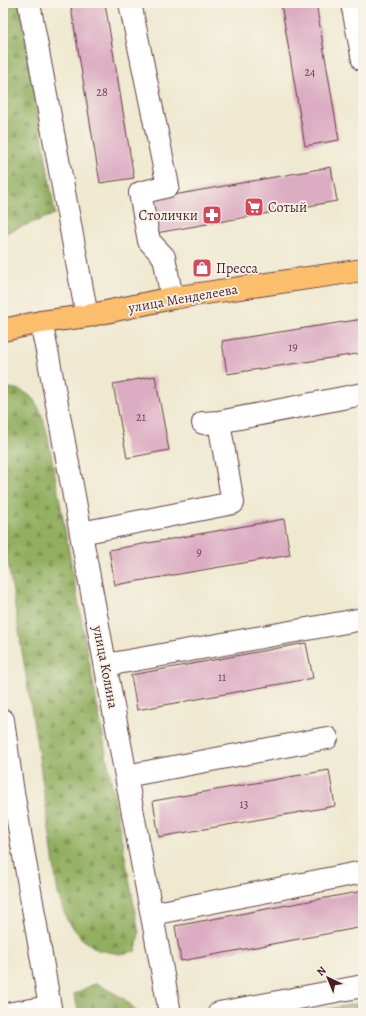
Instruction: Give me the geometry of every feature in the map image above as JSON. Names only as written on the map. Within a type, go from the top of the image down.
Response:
[{"type":"main road","name":"улица Менделеева","points":[[3,330],[41,322],[87,316],[172,298],[363,270]]},
{"type":"street","points":[[29,3],[87,316]]},
{"type":"street","points":[[130,3],[168,186],[140,193],[149,241],[164,257],[172,298]]},
{"type":"street","points":[[352,3],[363,60]]},
{"type":"street","name":"улица Колина","points":[[41,322],[170,1013]]},
{"type":"street","points":[[81,533],[233,504],[211,423],[363,394]]},
{"type":"street","points":[[106,665],[363,619]]},
{"type":"street","points":[[3,720],[7,786],[50,1010],[12,1013]]},
{"type":"street","points":[[126,776],[327,738]]},
{"type":"street","points":[[152,914],[363,872]]},
{"type":"street","points":[[219,1013],[363,986]]},
{"type":"green space","points":[[3,3],[20,3],[55,214],[3,234]]},
{"type":"green space","points":[[3,389],[16,389],[31,397],[40,411],[48,437],[139,933],[136,951],[120,954],[98,950],[82,939],[67,920],[58,895],[40,764],[3,531]]},
{"type":"green space","points":[[96,983],[123,998],[139,1013],[79,1013],[74,994]]},
{"type":"green space","points":[[363,1002],[363,1013],[311,1013]]},
{"type":"building","points":[[105,3],[134,178],[100,183],[71,7]]},
{"type":"building","points":[[281,3],[316,3],[339,140],[305,146]]},
{"type":"building","points":[[331,167],[337,201],[156,233],[151,199]]},
{"type":"building","points":[[363,319],[363,353],[227,374],[222,341]]},
{"type":"building","points":[[155,376],[169,450],[127,458],[113,384]]},
{"type":"building","points":[[284,519],[290,555],[115,585],[109,550]]},
{"type":"building","points":[[306,643],[313,678],[137,710],[131,675]]},
{"type":"building","points":[[329,770],[335,806],[159,837],[153,801]]},
{"type":"building","points":[[363,891],[363,927],[181,961],[175,926]]},
{"type":"place","name":"Сотый","points":[[254,207]]},
{"type":"place","name":"Столички","points":[[212,215]]},
{"type":"place","name":"Пресса","points":[[202,268]]}]
